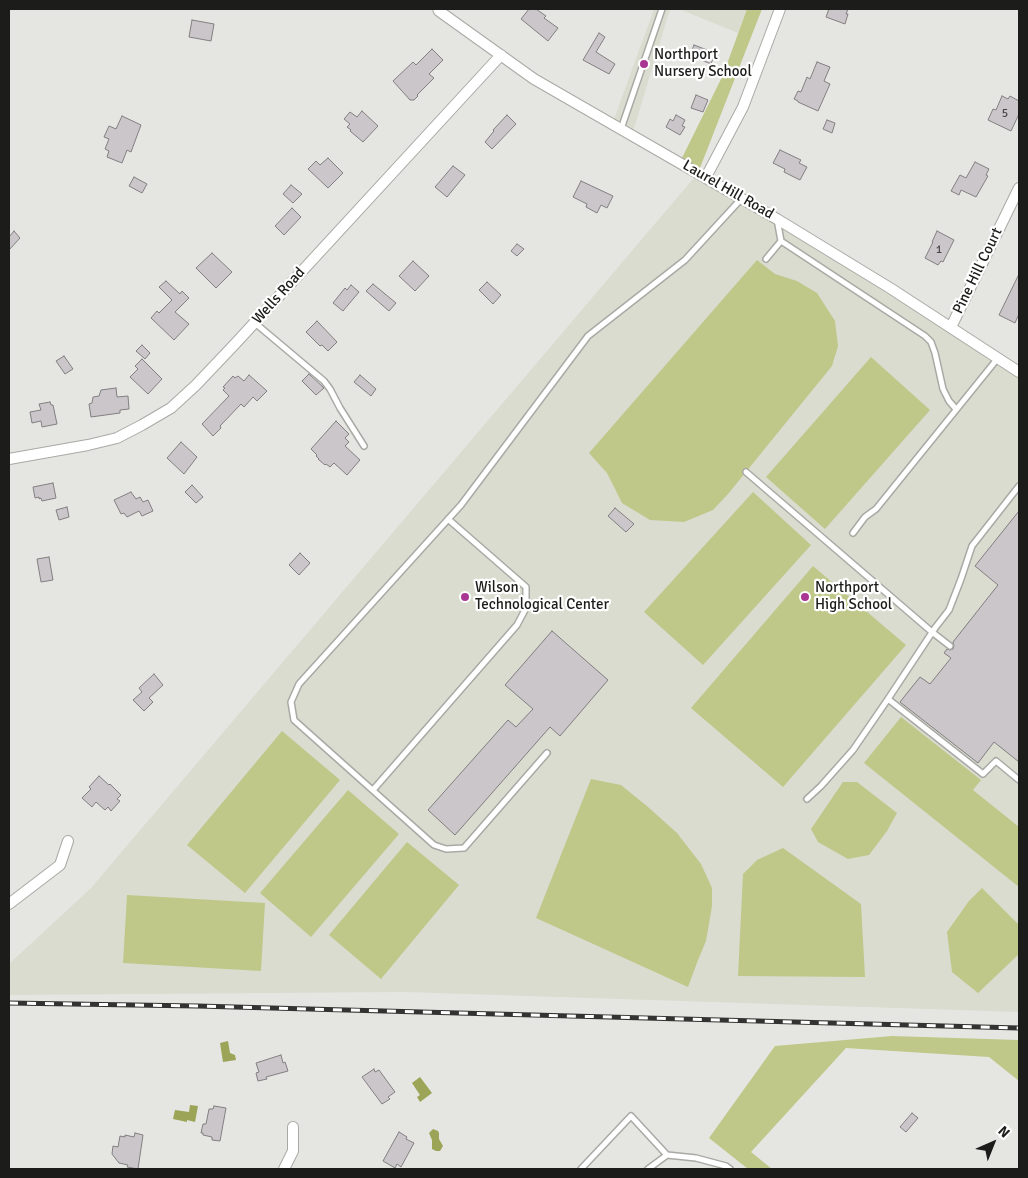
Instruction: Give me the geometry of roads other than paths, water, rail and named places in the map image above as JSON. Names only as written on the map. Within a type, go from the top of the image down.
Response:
[{"type":"street","name":"Laurel Hill Road","points":[[438,9],[534,79],[706,177],[845,260],[1019,372]]},
{"type":"street","points":[[706,177],[743,108],[780,9]]},
{"type":"street","name":"Wells Road","points":[[9,459],[118,438],[171,408],[196,385],[254,323],[501,55]]},
{"type":"street","name":"Pine Hill Court","points":[[951,327],[1019,188]]},
{"type":"street","points":[[9,904],[60,865],[68,841]]},
{"type":"street","points":[[284,1169],[294,1150],[293,1127]]},
{"type":"lane","points":[[621,129],[662,9]]},
{"type":"lane","points":[[547,753],[464,848],[446,849],[434,845],[294,720],[291,702],[299,684],[467,497],[588,336],[685,260],[742,198]]},
{"type":"lane","points":[[777,219],[781,241],[925,336],[931,342],[942,389],[948,401],[956,409]]},
{"type":"lane","points":[[766,259],[781,241]]},
{"type":"lane","points":[[254,323],[324,381],[364,446]]},
{"type":"lane","points":[[853,533],[865,517],[876,509],[998,358]]},
{"type":"lane","points":[[746,472],[950,646]]},
{"type":"lane","points":[[807,799],[853,750],[932,632],[949,610],[972,546],[1019,486]]},
{"type":"lane","points":[[373,790],[517,625],[526,608],[526,587],[448,519]]},
{"type":"lane","points":[[888,699],[983,774],[996,761],[1019,780]]},
{"type":"lane","points":[[581,1169],[631,1116],[667,1155],[696,1158],[726,1166],[730,1169]]},
{"type":"lane","points":[[648,1169],[667,1155]]},
{"type":"railway","points":[[9,1003],[197,1006],[1019,1028]]},
{"type":"place","name":"Northport Nursery School","points":[[644,64]]},
{"type":"place","name":"Wilson Technological Center","points":[[465,597]]},
{"type":"place","name":"Northport High School","points":[[805,597]]}]
